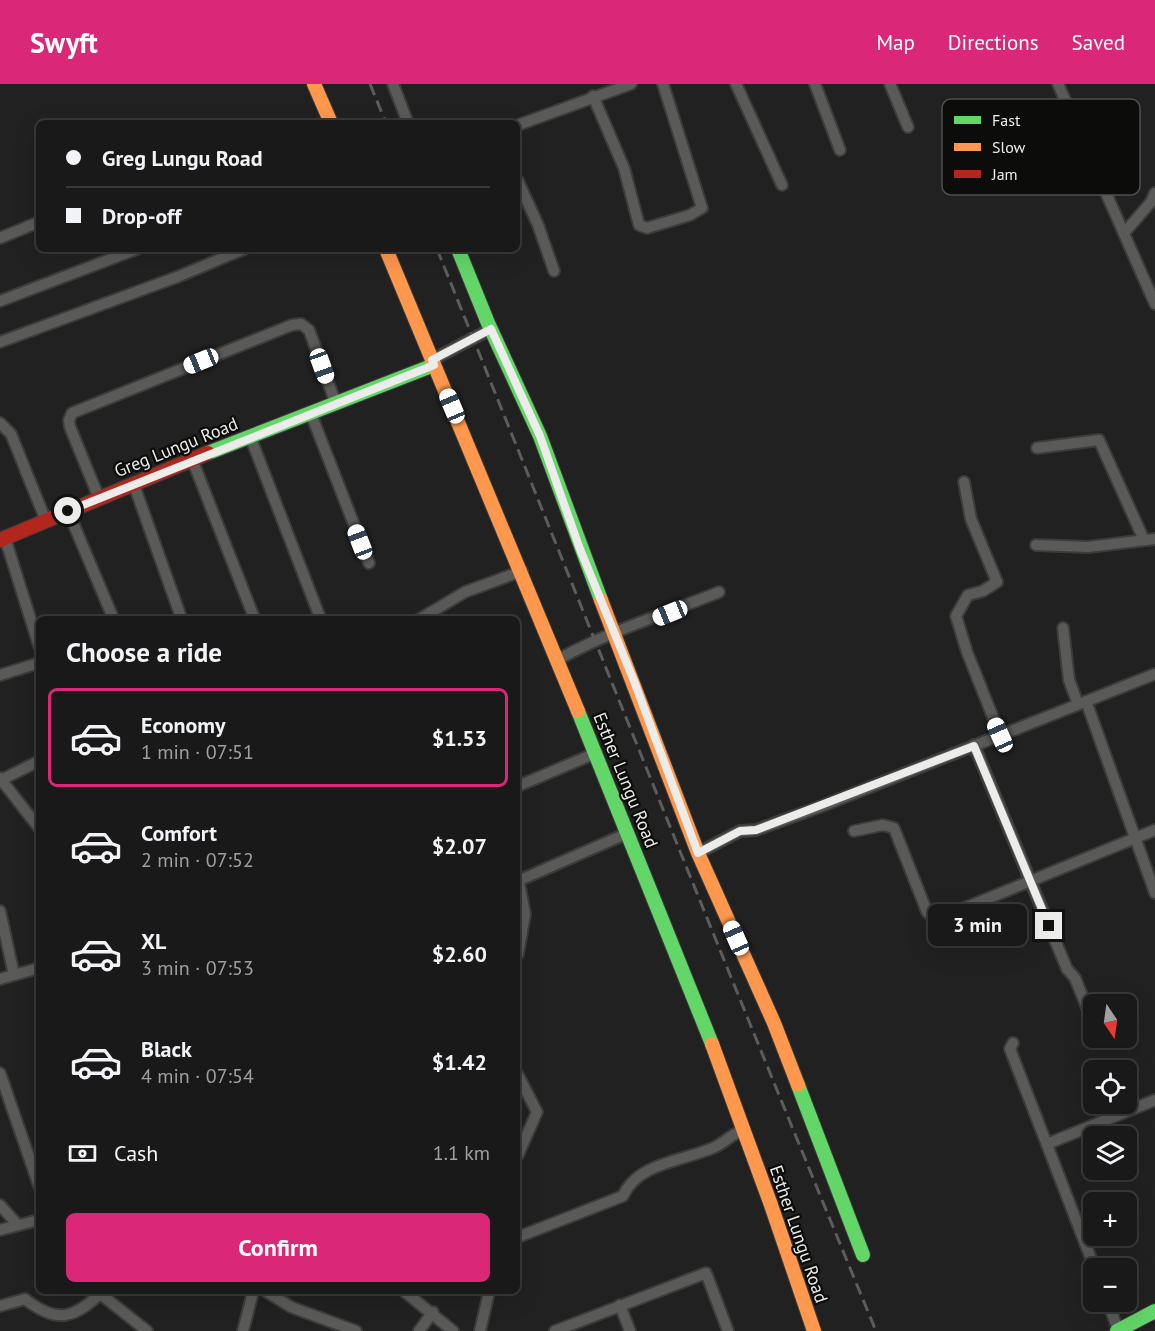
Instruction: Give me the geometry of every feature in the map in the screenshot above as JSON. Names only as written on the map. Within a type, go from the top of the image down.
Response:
[{"type":"street","points":[[314,84],[326,120]]},
{"type":"street","points":[[393,84],[407,120]]},
{"type":"street","points":[[520,124],[631,84]]},
{"type":"street","points":[[593,96],[624,168],[639,225],[647,228],[690,215],[702,208],[663,84]]},
{"type":"street","points":[[736,84],[782,185]]},
{"type":"street","points":[[815,84],[840,150]]},
{"type":"street","points":[[890,84],[908,127]]},
{"type":"street","points":[[1058,84],[1065,99]]},
{"type":"street","points":[[520,185],[532,210],[554,271]]},
{"type":"street","points":[[1125,232],[1151,202],[1155,193]]},
{"type":"street","points":[[1108,195],[1155,304]]},
{"type":"street","points":[[0,238],[36,223]]},
{"type":"street","points":[[0,301],[129,252]]},
{"type":"street","points":[[0,342],[177,277],[237,252]]},
{"type":"street","name":"Esther Lungu Road","points":[[387,252],[559,659],[628,833],[791,1260],[814,1331]]},
{"type":"street","points":[[459,252],[491,329],[533,419],[580,549],[615,632],[698,853],[774,1023],[863,1255]]},
{"type":"street","points":[[99,498],[70,427],[69,420],[72,413],[292,325],[301,324],[309,330],[336,404]]},
{"type":"street","points":[[433,363],[491,329]]},
{"type":"street","name":"Greg Lungu Road","points":[[3,539],[192,459],[311,414],[433,363]]},
{"type":"street","points":[[311,414],[369,563]]},
{"type":"street","points":[[0,423],[11,434],[46,520]]},
{"type":"street","points":[[250,436],[319,616]]},
{"type":"street","points":[[1036,545],[1088,547],[1150,539],[1099,440],[1037,448]]},
{"type":"street","points":[[192,459],[253,616]]},
{"type":"street","points":[[964,482],[971,519],[997,582],[983,591],[968,595],[956,616],[970,662],[1000,735]]},
{"type":"street","points":[[134,484],[181,616]]},
{"type":"street","points":[[68,511],[112,616]]},
{"type":"street","points":[[3,539],[36,637]]},
{"type":"street","points":[[425,616],[465,592],[522,571]]},
{"type":"street","points":[[559,659],[615,632],[644,623],[719,592]]},
{"type":"street","points":[[1063,628],[1069,680],[1082,703],[1155,893]]},
{"type":"street","points":[[0,675],[36,664]]},
{"type":"street","points":[[698,853],[740,831],[767,826],[1155,674]]},
{"type":"street","points":[[974,746],[1067,969],[1075,978],[1083,998]]},
{"type":"street","points":[[520,785],[596,753]]},
{"type":"street","points":[[36,762],[1,779],[36,824]]},
{"type":"street","points":[[854,831],[883,825],[894,828],[927,912],[933,917],[940,918],[1155,830]]},
{"type":"street","points":[[520,879],[628,833]]},
{"type":"street","points":[[520,896],[521,914]]},
{"type":"street","points":[[0,911],[14,975]]},
{"type":"street","points":[[0,979],[36,969]]},
{"type":"street","points":[[1013,1043],[1010,1048],[1091,1258]]},
{"type":"street","points":[[0,1073],[36,1177]]},
{"type":"street","points":[[520,1079],[537,1112],[520,1150]]},
{"type":"street","points":[[1047,1144],[1155,1100]]},
{"type":"street","points":[[520,1236],[623,1196],[629,1182],[649,1170],[717,1146],[742,1130]]},
{"type":"street","points":[[0,1205],[18,1224]]},
{"type":"street","points":[[0,1230],[36,1221]]},
{"type":"street","points":[[555,1331],[706,1273],[728,1331]]},
{"type":"street","points":[[0,1306],[25,1299],[40,1311],[64,1316],[83,1310],[98,1294]]},
{"type":"street","points":[[102,1294],[147,1331]]},
{"type":"street","points":[[243,1331],[252,1294]]},
{"type":"street","points":[[270,1294],[291,1307],[356,1331]]},
{"type":"street","points":[[408,1294],[433,1312],[453,1331]]},
{"type":"street","points":[[480,1331],[489,1294]]},
{"type":"street","points":[[620,1305],[630,1331]]},
{"type":"street","points":[[1112,1312],[1118,1330],[1155,1311]]},
{"type":"street","points":[[419,1331],[433,1312]]},
{"type":"railway","points":[[370,84],[385,120]]},
{"type":"railway","points":[[438,252],[876,1331]]},
{"type":"traffic: fast","points":[[459,252],[488,323],[540,436],[601,600]]},
{"type":"traffic: fast","points":[[208,453],[434,365]]},
{"type":"traffic: fast","points":[[578,711],[712,1044]]},
{"type":"traffic: fast","points":[[798,1085],[863,1255]]},
{"type":"traffic: fast","points":[[1117,1331],[1155,1311]]},
{"type":"traffic: slow","points":[[314,84],[330,120]]},
{"type":"traffic: slow","points":[[387,252],[578,711]]},
{"type":"traffic: slow","points":[[601,600],[698,853],[774,1023],[798,1085]]},
{"type":"traffic: slow","points":[[712,1044],[814,1331]]},
{"type":"traffic: jam","points":[[0,540],[208,453]]},
{"type":"route","points":[[68,511],[192,459],[434,365],[432,360],[491,329],[540,436],[580,549],[634,681],[698,853],[740,831],[756,830],[974,746],[1049,926]]}]
